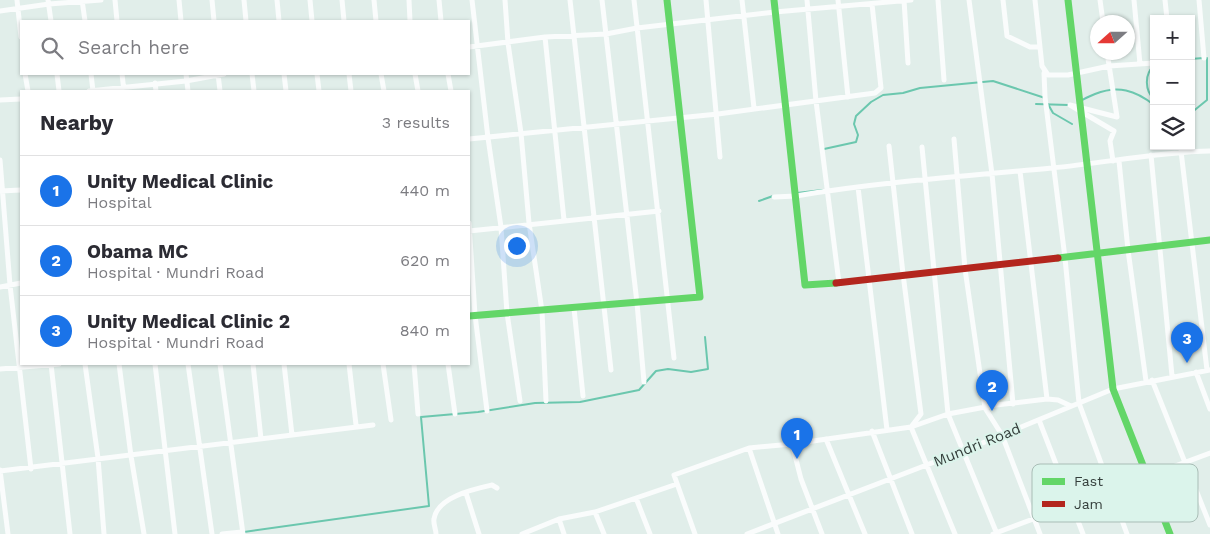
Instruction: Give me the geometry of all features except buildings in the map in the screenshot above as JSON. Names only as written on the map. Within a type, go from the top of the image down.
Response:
[{"type":"street","points":[[17,0],[20,28]]},
{"type":"street","points":[[0,11],[49,2],[101,0]]},
{"type":"street","points":[[115,0],[117,20]]},
{"type":"street","points":[[179,0],[181,20]]},
{"type":"street","points":[[212,0],[214,20]]},
{"type":"street","points":[[244,0],[246,20]]},
{"type":"street","points":[[277,0],[279,20]]},
{"type":"street","points":[[310,0],[312,20]]},
{"type":"street","points":[[342,0],[344,20]]},
{"type":"street","points":[[374,0],[376,20]]},
{"type":"street","points":[[409,0],[410,20]]},
{"type":"street","points":[[439,0],[441,20]]},
{"type":"street","points":[[472,0],[476,47],[501,227],[508,313],[520,400]]},
{"type":"street","points":[[505,0],[508,43],[521,132],[529,223],[542,311],[546,401]]},
{"type":"street","points":[[570,0],[596,217],[603,305],[611,370]]},
{"type":"street","points":[[602,0],[638,303],[644,382]]},
{"type":"street","points":[[634,0],[669,299],[674,358]]},
{"type":"street","points":[[472,316],[700,297],[667,0]]},
{"type":"street","points":[[706,0],[718,114],[720,157]]},
{"type":"street","points":[[742,0],[754,108]]},
{"type":"street","points":[[774,0],[804,285],[870,280],[936,270],[965,269],[1210,240]]},
{"type":"street","points":[[807,0],[816,101],[839,283]]},
{"type":"street","points":[[838,0],[848,97]]},
{"type":"street","points":[[470,47],[545,37],[606,34],[637,28],[775,12],[839,8],[907,0],[908,63]]},
{"type":"street","points":[[938,0],[944,80]]},
{"type":"street","points":[[969,0],[992,174],[1013,404]]},
{"type":"street","points":[[1003,0],[1007,36],[1030,47],[1039,47]]},
{"type":"street","points":[[1035,0],[1039,47],[1044,73],[1044,97],[1052,168],[1065,258],[1079,403],[1101,464]]},
{"type":"street","points":[[1068,0],[1113,389],[1143,464]]},
{"type":"street","points":[[1100,0],[1102,15]]},
{"type":"street","points":[[1134,0],[1140,64]]},
{"type":"street","points":[[1165,0],[1167,15]]},
{"type":"street","points":[[1199,0],[1204,58]]},
{"type":"street","points":[[82,1],[84,20]]},
{"type":"street","points":[[49,2],[51,20]]},
{"type":"street","points":[[470,139],[521,132],[617,125],[718,114],[875,93],[881,88],[872,4]]},
{"type":"street","points":[[545,37],[564,220]]},
{"type":"street","points":[[1108,60],[1117,117],[1070,105],[1114,131],[1110,141],[1116,161],[1146,381]]},
{"type":"street","points":[[1044,73],[1055,77],[1108,66],[1150,63]]},
{"type":"street","points":[[26,75],[28,90]]},
{"type":"street","points":[[57,75],[59,90]]},
{"type":"street","points":[[91,75],[93,90]]},
{"type":"street","points":[[122,75],[124,89]]},
{"type":"street","points":[[186,75],[188,90]]},
{"type":"street","points":[[108,90],[154,83],[186,81],[215,75]]},
{"type":"street","points":[[220,75],[220,90]]},
{"type":"street","points":[[252,75],[254,90]]},
{"type":"street","points":[[284,75],[286,90]]},
{"type":"street","points":[[317,75],[319,90]]},
{"type":"street","points":[[349,75],[351,90]]},
{"type":"street","points":[[381,75],[384,90]]},
{"type":"street","points":[[415,75],[418,90]]},
{"type":"street","points":[[448,75],[451,90]]},
{"type":"street","points":[[154,83],[156,90]]},
{"type":"street","points":[[0,100],[20,99]]},
{"type":"street","points":[[954,139],[965,269],[985,408],[1002,435],[1032,513]]},
{"type":"street","points":[[889,146],[921,414],[911,427]]},
{"type":"street","points":[[922,147],[936,270],[948,414],[996,534],[1032,519]]},
{"type":"street","points":[[774,197],[1210,150]]},
{"type":"street","points":[[1181,152],[1208,370]]},
{"type":"street","points":[[1151,155],[1172,376]]},
{"type":"street","points":[[0,160],[10,285],[31,468]]},
{"type":"street","points":[[1020,170],[1047,399]]},
{"type":"street","points":[[858,187],[887,430]]},
{"type":"street","points":[[1,191],[20,190]]},
{"type":"street","points":[[470,231],[529,223],[659,211]]},
{"type":"street","points":[[470,259],[472,316],[487,411]]},
{"type":"street","points":[[0,287],[20,283]]},
{"type":"street","points":[[574,308],[583,396]]},
{"type":"street","points":[[0,369],[36,365]]},
{"type":"street","points":[[51,365],[64,463],[70,534]]},
{"type":"street","points":[[85,365],[98,458],[104,534]]},
{"type":"street","points":[[120,365],[131,456],[144,534]]},
{"type":"street","points":[[155,365],[175,534]]},
{"type":"street","points":[[188,365],[212,534]]},
{"type":"street","points":[[220,365],[242,533],[222,534]]},
{"type":"street","points":[[253,365],[261,439]]},
{"type":"street","points":[[284,365],[292,435]]},
{"type":"street","points":[[350,365],[356,425]]},
{"type":"street","points":[[383,365],[391,420]]},
{"type":"street","points":[[414,365],[418,414]]},
{"type":"street","points":[[448,365],[455,414]]},
{"type":"street","name":"Mundri Road","points":[[747,534],[928,465],[1113,389],[1208,370]]},
{"type":"street","points":[[1196,372],[1210,409]]},
{"type":"street","points":[[1152,380],[1185,463]]},
{"type":"street","points":[[695,534],[674,475],[749,448],[792,444],[872,431],[911,427],[948,414],[1047,399],[1058,400],[1072,406]]},
{"type":"street","points":[[1039,420],[1056,464]]},
{"type":"street","points":[[8,534],[0,471],[372,425]]},
{"type":"street","points":[[911,427],[955,534]]},
{"type":"street","points":[[872,431],[912,534]]},
{"type":"street","points":[[826,439],[865,534]]},
{"type":"street","points":[[792,444],[801,479],[822,534]]},
{"type":"street","points":[[749,448],[778,534]]},
{"type":"street","points":[[1182,464],[1210,453]]},
{"type":"street","points":[[522,534],[559,519],[595,512],[677,484]]},
{"type":"street","points":[[436,534],[433,521],[437,509],[466,492],[492,485],[497,488]]},
{"type":"street","points":[[466,492],[479,534]]},
{"type":"street","points":[[1198,496],[1210,526]]},
{"type":"street","points":[[636,498],[650,534]]},
{"type":"street","points":[[595,512],[604,534]]},
{"type":"street","points":[[559,519],[564,534]]},
{"type":"street","points":[[1036,522],[1040,534]]},
{"type":"street","points":[[1079,522],[1083,534]]},
{"type":"street","points":[[1122,522],[1127,534]]},
{"type":"street","points":[[1165,522],[1170,534]]},
{"type":"waterway","points":[[1195,59],[1203,58]]},
{"type":"waterway","points":[[1195,110],[1207,100],[1207,58]]},
{"type":"waterway","points":[[1150,71],[1147,78],[1147,87],[1150,94]]},
{"type":"waterway","points":[[824,149],[856,142],[858,135],[854,124],[856,116],[871,102],[883,95],[903,93],[920,88],[993,81],[1045,98]]},
{"type":"waterway","points":[[1081,101],[1103,91],[1126,90],[1150,102]]},
{"type":"waterway","points":[[1036,104],[1068,105]]},
{"type":"waterway","points":[[1048,104],[1053,113],[1072,124]]},
{"type":"waterway","points":[[797,193],[822,190]]},
{"type":"waterway","points":[[759,201],[773,196]]},
{"type":"waterway","points":[[244,532],[429,506],[421,417],[478,412],[535,403],[580,402],[639,390],[656,371],[668,369],[691,372],[708,369],[705,337]]},
{"type":"traffic: fast","points":[[470,316],[700,297],[667,0]]},
{"type":"traffic: fast","points":[[774,0],[805,285],[836,283]]},
{"type":"traffic: fast","points":[[1068,0],[1113,389],[1142,464]]},
{"type":"traffic: fast","points":[[1058,258],[1210,240]]},
{"type":"traffic: fast","points":[[1165,522],[1170,534]]},
{"type":"traffic: jam","points":[[836,283],[1058,258]]},
{"type":"place","name":"Unity Medical Clinic 2","points":[[1187,363]]},
{"type":"place","name":"Obama MC","points":[[992,411]]},
{"type":"place","name":"Unity Medical Clinic","points":[[797,459]]}]
